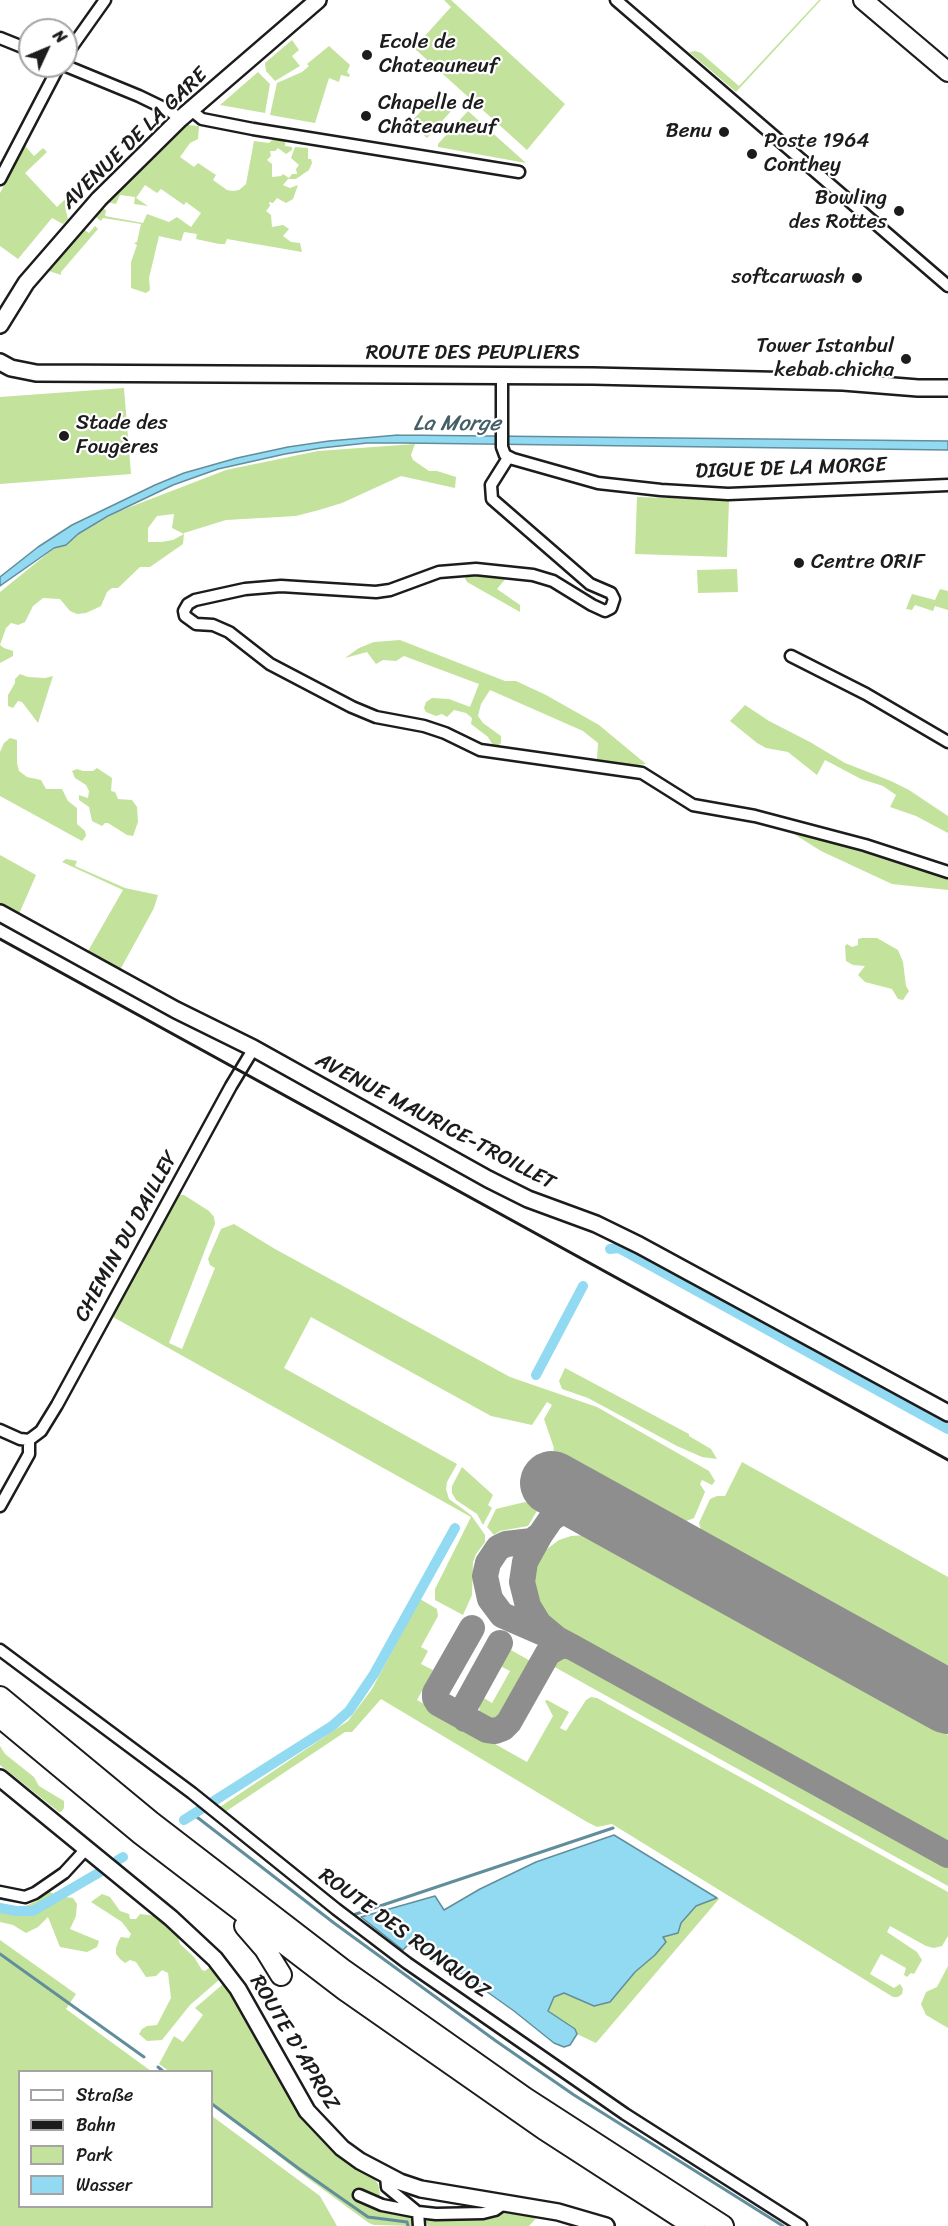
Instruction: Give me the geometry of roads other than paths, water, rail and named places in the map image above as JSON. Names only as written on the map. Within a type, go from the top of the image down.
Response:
[{"type":"highway","points":[[0,1697],[178,1844],[342,1969],[534,2104],[723,2226]]},
{"type":"highway","points":[[0,1718],[191,1874],[365,2004],[596,2164],[694,2226]]},
{"type":"highway","points":[[191,1874],[260,1942],[281,1975]]},
{"type":"highway","points":[[485,2105],[505,2113],[596,2164]]},
{"type":"main road","points":[[863,0],[948,72]]},
{"type":"street","points":[[78,38],[105,0]]},
{"type":"street","name":"AVENUE DE LA GARE","points":[[0,325],[26,283],[76,224],[185,115],[318,0]]},
{"type":"street","points":[[615,0],[948,286]]},
{"type":"street","points":[[0,38],[18,46]]},
{"type":"street","points":[[78,71],[168,110],[202,119],[519,172]]},
{"type":"street","points":[[0,180],[53,78]]},
{"type":"street","name":"ROUTE DES PEUPLIERS","points":[[0,362],[22,371],[36,373],[502,375],[843,382],[948,388]]},
{"type":"street","points":[[502,375],[502,447],[508,458],[491,485],[492,499],[590,584],[611,593],[614,599],[611,608],[605,611],[553,581],[533,575],[476,569],[439,572],[400,587],[376,592],[281,586],[245,589],[195,600],[188,604],[184,611],[185,616],[196,624],[213,625],[228,632],[270,664],[376,717],[424,726],[480,750],[642,773],[693,805],[755,816],[810,830],[948,872]]},
{"type":"street","name":"DIGUE DE LA MORGE","points":[[508,458],[598,483],[661,490],[747,494],[862,487],[948,485]]},
{"type":"street","points":[[791,656],[866,694],[948,742]]},
{"type":"street","name":"AVENUE MAURICE-TROILLET","points":[[0,913],[176,1010],[254,1048],[488,1179],[528,1199],[596,1224],[631,1240],[948,1413]]},
{"type":"street","name":"CHEMIN DU DAILLEY","points":[[29,1440],[39,1434],[48,1420],[254,1048]]},
{"type":"street","points":[[0,1430],[20,1439],[29,1440],[29,1454],[0,1506]]},
{"type":"street","name":"ROUTE DES RONQUOZ","points":[[0,1650],[218,1814],[354,1924],[607,2102],[801,2226]]},
{"type":"street","name":"ROUTE D'APROZ","points":[[0,1778],[171,1918],[215,1959],[238,1989],[291,2087],[307,2111],[342,2148],[386,2176],[422,2189],[558,2212],[606,2226]]},
{"type":"street","points":[[0,1892],[25,1897],[35,1893],[64,1873],[87,1848]]},
{"type":"street","points":[[386,2176],[387,2187],[418,2212],[419,2226]]},
{"type":"street","points":[[360,2195],[382,2205],[418,2212],[483,2212],[495,2210],[505,2203]]},
{"type":"water","name":"La Morge","points":[[398,435],[948,441],[948,450],[404,443],[367,443],[321,448],[218,469],[173,485],[108,516],[78,534],[66,545],[54,548],[0,586],[0,577],[38,547],[72,525],[184,473],[288,447]]},
{"type":"water","points":[[614,1835],[717,1898],[696,1906],[681,1923],[678,1933],[663,1937],[666,1942],[635,1972],[610,2002],[594,2006],[564,1993],[554,1997],[548,2011],[575,2029],[577,2034],[570,2045],[564,2047],[554,2043],[455,1969],[453,1971],[430,1959],[425,1952],[409,1944],[403,1950],[361,1917],[435,1896],[444,1910],[480,1889],[536,1862]]},
{"type":"waterway","points":[[610,1249],[619,1248],[948,1429]]},
{"type":"waterway","points":[[536,1375],[583,1286]]},
{"type":"waterway","points":[[184,1820],[332,1726],[349,1711],[374,1674],[455,1528]]},
{"type":"waterway","points":[[193,1814],[334,1923],[496,2041],[574,2095],[783,2226]]},
{"type":"waterway","points":[[350,1916],[613,1828]]},
{"type":"waterway","points":[[118,1860],[123,1857]]},
{"type":"waterway","points":[[0,1908],[33,1911],[100,1872]]},
{"type":"waterway","points":[[0,1954],[144,2057]]},
{"type":"waterway","points":[[158,2067],[162,2070]]},
{"type":"waterway","points":[[213,2105],[368,2217],[407,2222],[408,2226]]},
{"type":"railway","points":[[0,939],[948,1460]]},
{"type":"place","name":"Ecole de Chateauneuf","points":[[367,55]]},
{"type":"place","name":"Chapelle de Châteauneuf","points":[[366,116]]},
{"type":"place","name":"Benu","points":[[724,132]]},
{"type":"place","name":"Poste 1964 Conthey","points":[[752,154]]},
{"type":"place","name":"Bowling des Rottes","points":[[899,211]]},
{"type":"place","name":"softcarwash","points":[[857,278]]},
{"type":"place","name":"Tower Istanbul kebab chicha","points":[[906,359]]},
{"type":"place","name":"Stade des Fougères","points":[[64,436]]},
{"type":"place","name":"Centre ORIF","points":[[799,563]]}]
